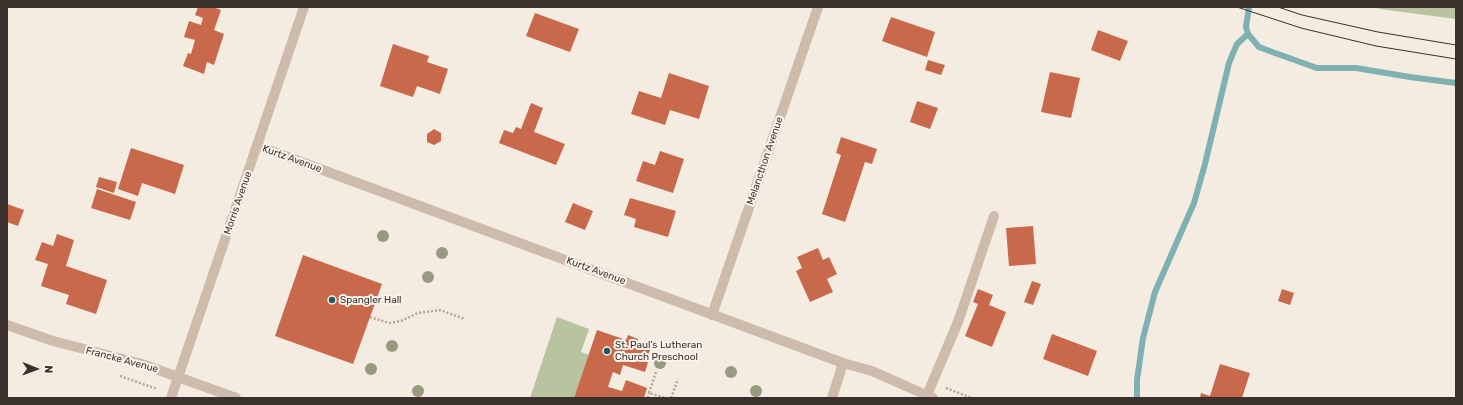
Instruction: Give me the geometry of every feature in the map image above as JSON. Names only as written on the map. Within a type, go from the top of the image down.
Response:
[{"type":"street","name":"Morris Avenue","points":[[171,398],[258,146],[304,7]]},
{"type":"street","name":"Melancthon Avenue","points":[[712,315],[818,7]]},
{"type":"street","name":"Kurtz Avenue","points":[[258,146],[843,364],[872,372],[930,396]]},
{"type":"street","points":[[930,396],[958,322],[994,216]]},
{"type":"street","name":"Francke Avenue","points":[[7,325],[52,341],[142,364],[236,398]]},
{"type":"street","points":[[832,398],[843,364]]},
{"type":"path","points":[[370,316],[389,323],[401,321],[418,313],[440,310],[465,319]]},
{"type":"path","points":[[648,398],[656,372]]},
{"type":"path","points":[[671,398],[678,379]]},
{"type":"path","points":[[649,393],[666,398]]},
{"type":"green space","points":[[1374,7],[1456,7],[1456,19],[1380,9]]},
{"type":"green space","points":[[557,317],[589,329],[581,352],[589,355],[574,398],[530,398]]},
{"type":"building","points":[[198,7],[213,7],[221,10],[214,30],[224,34],[214,65],[207,62],[204,74],[183,66],[188,53],[191,54],[195,40],[184,37],[189,21],[201,25],[203,18],[195,15]]},
{"type":"building","points":[[535,13],[579,29],[570,52],[526,36]]},
{"type":"building","points":[[891,17],[935,32],[927,57],[882,41]]},
{"type":"building","points":[[1098,30],[1128,41],[1120,61],[1091,50]]},
{"type":"building","points":[[393,44],[429,56],[427,62],[448,69],[440,94],[417,86],[413,97],[380,86]]},
{"type":"building","points":[[928,60],[945,65],[941,75],[925,70]]},
{"type":"building","points":[[1050,72],[1080,78],[1071,118],[1041,112]]},
{"type":"building","points":[[669,73],[709,86],[699,119],[670,110],[665,125],[631,114],[639,91],[661,98]]},
{"type":"building","points":[[917,101],[938,108],[930,129],[910,122]]},
{"type":"building","points":[[531,103],[543,108],[534,132],[565,144],[556,165],[499,143],[504,130],[513,133],[516,127],[521,129]]},
{"type":"building","points":[[434,129],[441,133],[441,141],[434,145],[427,142],[427,134]]},
{"type":"building","points":[[841,137],[877,149],[872,164],[865,162],[845,222],[822,214],[841,155],[836,153]]},
{"type":"building","points":[[131,148],[184,165],[175,194],[142,183],[138,196],[118,189]]},
{"type":"building","points":[[660,151],[684,159],[673,193],[636,181],[643,161],[655,165]]},
{"type":"building","points":[[99,177],[117,182],[114,193],[96,187]]},
{"type":"building","points":[[97,189],[136,202],[130,220],[91,208]]},
{"type":"building","points":[[630,198],[676,211],[668,237],[634,227],[636,219],[624,215]]},
{"type":"building","points":[[573,203],[593,211],[585,230],[565,222]]},
{"type":"building","points":[[7,204],[24,210],[18,226],[7,222]]},
{"type":"building","points":[[1033,226],[1036,264],[1009,266],[1006,228]]},
{"type":"building","points":[[57,234],[74,240],[66,266],[107,280],[96,314],[66,304],[69,295],[41,286],[48,264],[35,260],[42,242],[53,246]]},
{"type":"building","points":[[818,248],[823,260],[829,257],[837,274],[827,279],[833,292],[810,302],[796,271],[802,268],[797,257]]},
{"type":"building","name":"Spangler Hall","points":[[303,255],[382,284],[353,364],[275,336]]},
{"type":"building","points":[[1032,281],[1041,284],[1033,305],[1024,302]]},
{"type":"building","points":[[978,289],[993,295],[989,305],[1006,312],[992,347],[965,336],[978,304],[973,302]]},
{"type":"building","points":[[1282,289],[1294,293],[1290,305],[1278,301]]},
{"type":"building","points":[[597,330],[626,340],[628,335],[638,339],[637,343],[651,347],[646,362],[648,362],[645,372],[623,365],[620,375],[613,372],[608,387],[622,391],[626,380],[647,388],[644,398],[574,398]]},
{"type":"building","points":[[1052,334],[1097,351],[1088,376],[1043,359]]},
{"type":"building","points":[[1220,364],[1250,373],[1242,398],[1200,398],[1201,393],[1210,396]]},
{"type":"waterway","points":[[1249,7],[1246,27],[1248,34],[1259,47],[1275,53],[1317,68],[1356,68],[1456,83]]},
{"type":"waterway","points":[[1137,398],[1137,380],[1143,338],[1155,292],[1194,203],[1205,164],[1229,63],[1237,44],[1248,34]]},
{"type":"tram line","points":[[1237,7],[1301,28],[1376,46],[1456,59]]},
{"type":"tram line","points":[[1278,7],[1302,15],[1378,32],[1456,45]]},
{"type":"place","name":"Spangler Hall","points":[[332,300]]},
{"type":"place","name":"St. Paul's Lutheran Church Preschool","points":[[607,351]]}]
